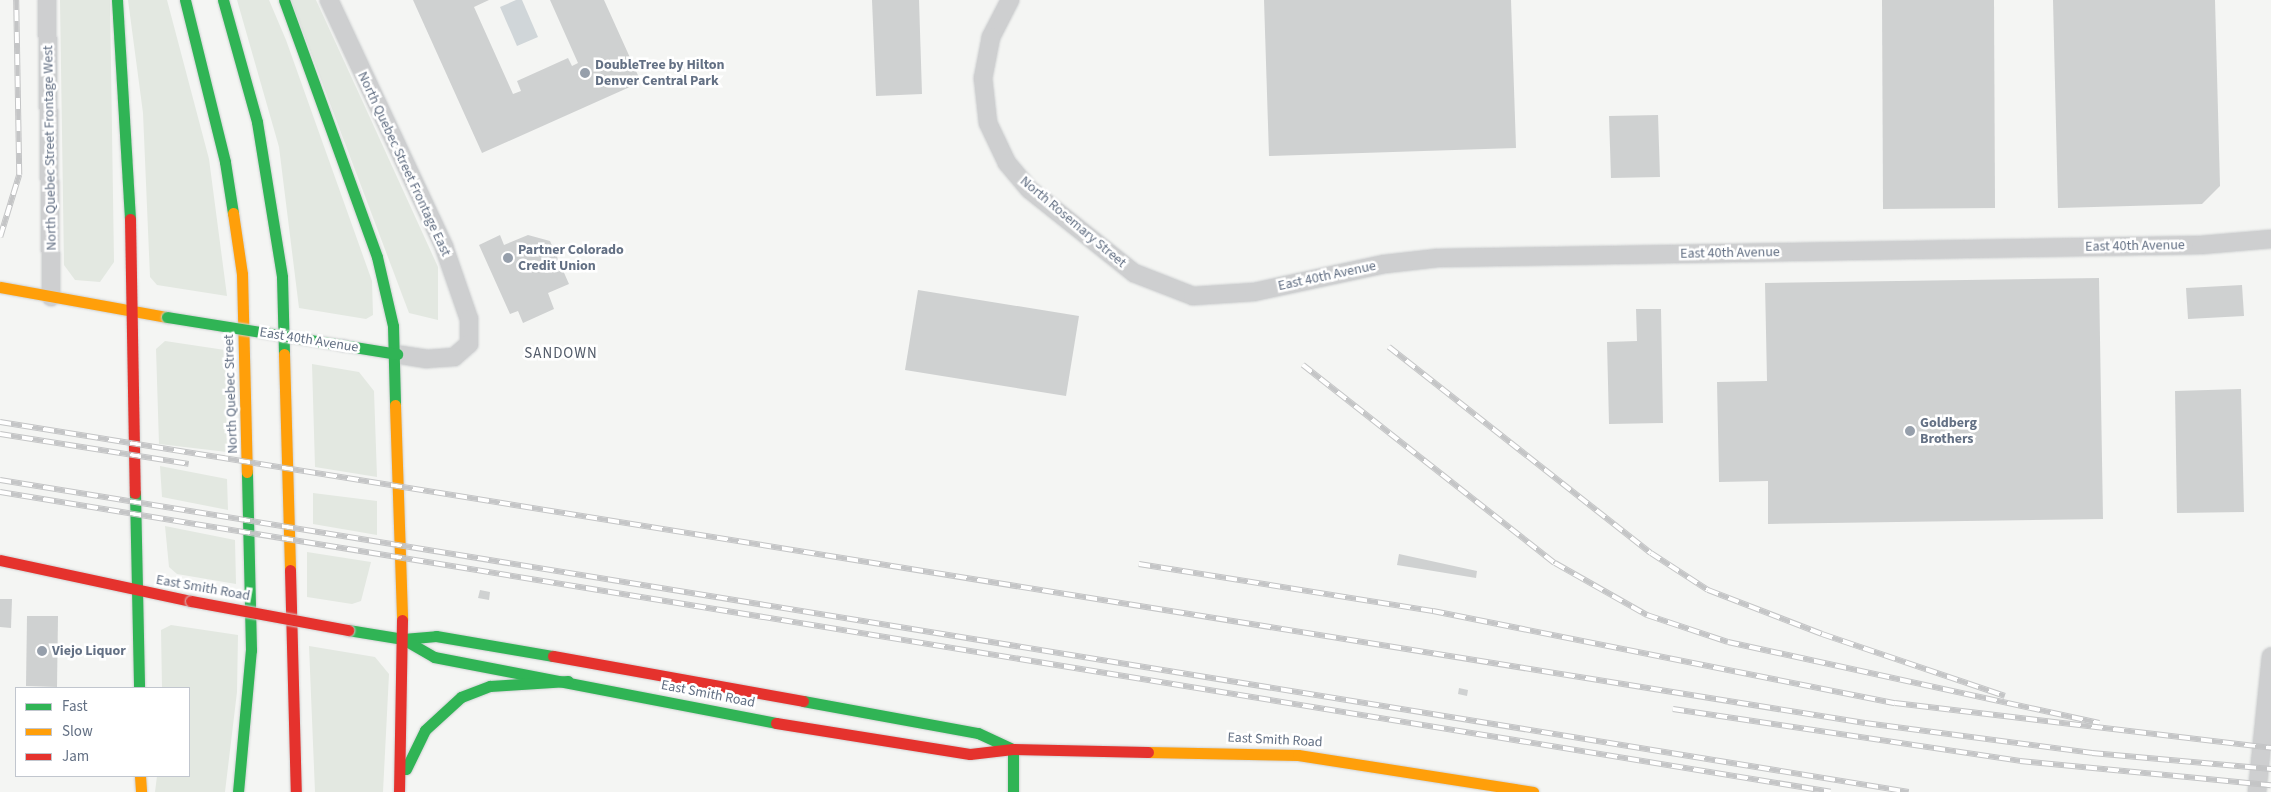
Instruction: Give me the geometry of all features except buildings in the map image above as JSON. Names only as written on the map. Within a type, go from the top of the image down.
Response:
[{"type":"main road","points":[[117,0],[126,121],[139,687]]},
{"type":"main road","name":"North Quebec Street","points":[[185,0],[226,162],[242,274],[251,650],[238,792]]},
{"type":"main road","points":[[223,0],[260,140],[282,276],[296,792]]},
{"type":"main road","points":[[284,0],[377,256],[397,354],[403,639],[399,791]]},
{"type":"main road","name":"East 40th Avenue","points":[[0,288],[397,354]]},
{"type":"main road","name":"East Smith Road","points":[[0,560],[137,591],[348,630],[403,639],[436,636],[633,669],[978,733],[1013,749]]},
{"type":"main road","name":"East Smith Road","points":[[403,639],[434,657],[861,738],[970,754],[1013,749],[1298,755],[1533,792]]},
{"type":"main road","points":[[399,791],[425,730],[461,697],[490,686],[568,681]]},
{"type":"main road","points":[[1013,749],[1013,792]]},
{"type":"main road","points":[[140,777],[141,792]]},
{"type":"street","name":"North Quebec Street Frontage West","points":[[47,0],[51,296]]},
{"type":"street","name":"North Quebec Street Frontage East","points":[[329,0],[444,247],[472,331]]},
{"type":"street","name":"North Rosemary Street","points":[[1010,0],[991,37],[983,78],[988,123],[1007,163],[1030,190],[1134,274],[1192,296]]},
{"type":"street","name":"East 40th Avenue","points":[[1192,296],[1254,292],[1385,264],[1438,258],[2201,245],[2271,239]]},
{"type":"street","name":"East 40th Avenue","points":[[397,354],[427,360],[454,357],[468,344],[472,331]]},
{"type":"street","points":[[2257,792],[2271,657]]},
{"type":"shaded area","points":[[60,0],[110,0],[114,262],[100,282],[75,280],[64,265]]},
{"type":"shaded area","points":[[128,0],[167,0],[209,159],[227,296],[157,285],[150,277],[143,113]]},
{"type":"shaded area","points":[[237,0],[269,0],[286,40],[372,281],[373,315],[366,319],[299,308],[279,147]]},
{"type":"shaded area","points":[[291,0],[316,0],[438,267],[438,320],[409,313]]},
{"type":"shaded area","points":[[516,0],[522,0],[538,37],[517,46],[500,7]]},
{"type":"shaded area","points":[[165,341],[225,350],[227,452],[159,444],[156,349]]},
{"type":"shaded area","points":[[312,364],[359,372],[374,391],[377,477],[315,467]]},
{"type":"shaded area","points":[[160,466],[227,479],[228,510],[162,497]]},
{"type":"shaded area","points":[[313,493],[377,501],[377,535],[313,524]]},
{"type":"shaded area","points":[[165,526],[235,540],[236,584],[177,574],[169,567]]},
{"type":"shaded area","points":[[307,552],[371,562],[361,601],[352,604],[307,597]]},
{"type":"shaded area","points":[[171,625],[238,635],[237,692],[225,792],[155,792],[157,777],[190,777],[190,687],[162,687],[161,630]]},
{"type":"shaded area","points":[[309,646],[375,657],[389,674],[383,792],[315,792]]},
{"type":"railway","points":[[0,237],[19,175],[16,0]]},
{"type":"railway","points":[[1389,347],[1651,553],[1708,590],[1822,634],[2005,696]]},
{"type":"railway","points":[[1303,365],[1555,563],[1647,615],[1728,642],[2099,723]]},
{"type":"railway","points":[[0,422],[1865,723],[2092,753],[2271,769]]},
{"type":"railway","points":[[0,434],[189,464]]},
{"type":"railway","points":[[0,480],[1909,792]]},
{"type":"railway","points":[[0,492],[1831,792]]},
{"type":"railway","points":[[1139,564],[1433,611],[1895,703],[2271,748]]},
{"type":"railway","points":[[1673,709],[2020,761],[2271,785]]},
{"type":"traffic: fast","points":[[117,0],[130,219]]},
{"type":"traffic: fast","points":[[185,0],[225,162],[233,213]]},
{"type":"traffic: fast","points":[[223,0],[257,122],[282,277],[284,354]]},
{"type":"traffic: fast","points":[[284,0],[377,257],[393,326],[395,405]]},
{"type":"traffic: fast","points":[[167,317],[342,345]]},
{"type":"traffic: fast","points":[[342,345],[397,354]]},
{"type":"traffic: fast","points":[[238,792],[251,650],[247,472]]},
{"type":"traffic: fast","points":[[135,493],[139,687]]},
{"type":"traffic: fast","points":[[348,630],[403,639],[436,636],[553,656]]},
{"type":"traffic: fast","points":[[403,639],[434,657],[776,723]]},
{"type":"traffic: fast","points":[[406,769],[425,730],[461,697],[490,686],[568,681]]},
{"type":"traffic: fast","points":[[803,701],[978,733],[1013,749]]},
{"type":"traffic: fast","points":[[1013,749],[1013,792]]},
{"type":"traffic: slow","points":[[233,213],[242,274],[247,472]]},
{"type":"traffic: slow","points":[[0,287],[167,317]]},
{"type":"traffic: slow","points":[[284,354],[290,570]]},
{"type":"traffic: slow","points":[[395,405],[402,620]]},
{"type":"traffic: slow","points":[[1148,752],[1298,755],[1533,792]]},
{"type":"traffic: slow","points":[[140,777],[141,792]]},
{"type":"traffic: jam","points":[[130,219],[135,493]]},
{"type":"traffic: jam","points":[[0,560],[191,601]]},
{"type":"traffic: jam","points":[[290,570],[296,792]]},
{"type":"traffic: jam","points":[[191,601],[348,630]]},
{"type":"traffic: jam","points":[[399,792],[402,620]]},
{"type":"traffic: jam","points":[[553,656],[803,701]]},
{"type":"traffic: jam","points":[[776,723],[970,754],[1013,749],[1148,752]]},
{"type":"place","name":"DoubleTree by Hilton Denver Central Park","points":[[585,73]]},
{"type":"place","name":"Partner Colorado Credit Union","points":[[508,258]]},
{"type":"place","name":"Goldberg Brothers","points":[[1910,431]]},
{"type":"place","name":"Viejo Liquor","points":[[42,651]]},
{"type":"district","name":"SANDOWN","points":[[561,354]]}]
